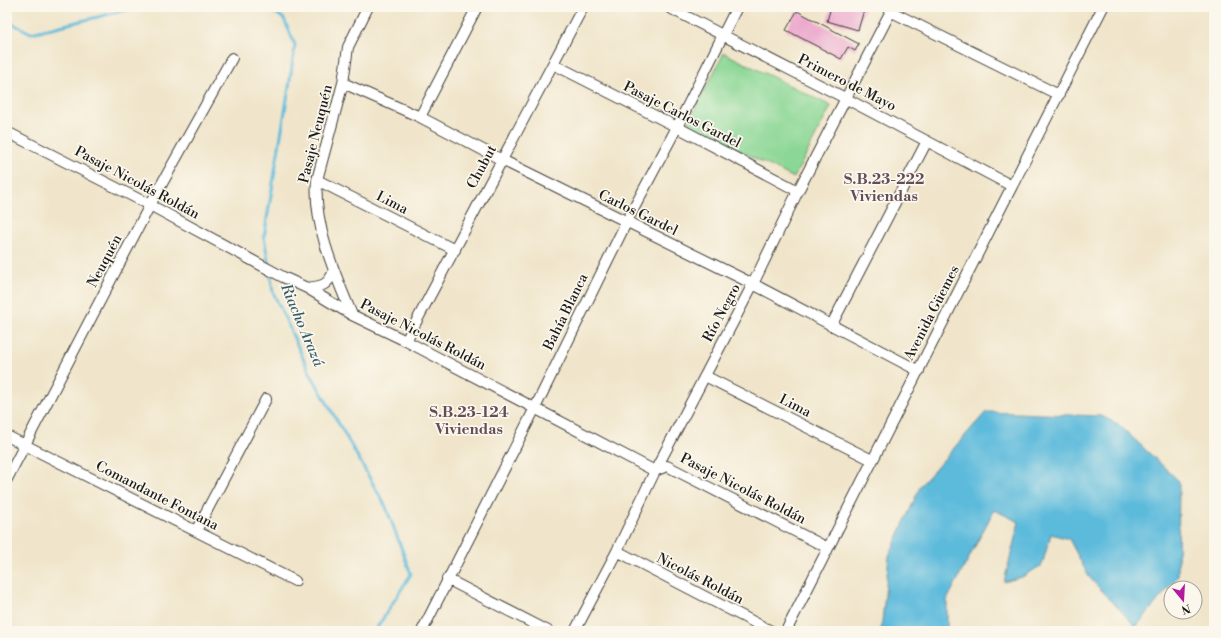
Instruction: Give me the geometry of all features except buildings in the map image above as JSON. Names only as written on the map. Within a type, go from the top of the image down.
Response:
[{"type":"street","name":"Pasaje Neuquén","points":[[352,315],[334,271],[318,215],[316,196],[317,180],[343,83],[348,47],[368,7]]},
{"type":"street","points":[[420,117],[477,7]]},
{"type":"street","name":"Chubut","points":[[406,341],[583,7]]},
{"type":"street","name":"Primero de Mayo","points":[[668,7],[1012,186]]},
{"type":"street","name":"Bahía Blanca","points":[[422,631],[447,579],[535,408],[626,223],[677,127],[737,7]]},
{"type":"street","name":"Avenida Güemes","points":[[786,631],[1059,95],[1099,8]]},
{"type":"street","points":[[891,9],[1059,95]]},
{"type":"street","name":"Río Negro","points":[[575,631],[617,551],[655,471],[753,284],[798,191],[891,9]]},
{"type":"street","name":"Neuquén","points":[[7,480],[150,205],[232,58]]},
{"type":"street","name":"Pasaje Carlos Gardel","points":[[553,64],[798,191]]},
{"type":"street","name":"Carlos Gardel","points":[[343,83],[420,117],[626,223],[753,284],[919,371]]},
{"type":"street","name":"Pasaje Nicolás Roldán","points":[[7,132],[150,205],[283,277],[307,288],[352,315],[406,341],[655,471],[667,466],[828,548]]},
{"type":"street","points":[[831,326],[927,141]]},
{"type":"street","name":"Lima","points":[[317,180],[454,250]]},
{"type":"street","points":[[307,288],[320,287],[329,281],[334,271]]},
{"type":"street","name":"Lima","points":[[705,376],[872,460]]},
{"type":"street","points":[[196,531],[266,399]]},
{"type":"street","name":"Comandante Fontana","points":[[7,436],[295,581]]},
{"type":"street","name":"Nicolás Roldán","points":[[617,551],[771,631]]},
{"type":"street","points":[[447,579],[548,631]]},
{"type":"green space","points":[[724,53],[831,106],[794,178],[687,124]]},
{"type":"water","points":[[986,412],[1101,416],[1118,424],[1179,481],[1178,576],[1175,580],[1163,580],[1163,594],[1136,627],[1089,577],[1069,539],[1051,534],[1042,565],[1022,577],[1004,582],[1019,522],[994,510],[947,600],[947,631],[881,631],[889,556],[921,485]]},
{"type":"waterway","name":"Riacho Arazá","points":[[7,21],[31,33],[139,7]]},
{"type":"waterway","name":"Riacho Arazá","points":[[268,7],[284,19],[295,45],[264,237],[269,266]]},
{"type":"waterway","name":"Riacho Arazá","points":[[270,272],[273,292],[309,371],[386,507],[411,574],[375,631]]},
{"type":"district","name":"S.B.23-222 Viviendas","points":[[884,188]]},
{"type":"district","name":"S.B.23-124 Viviendas","points":[[469,420]]}]
